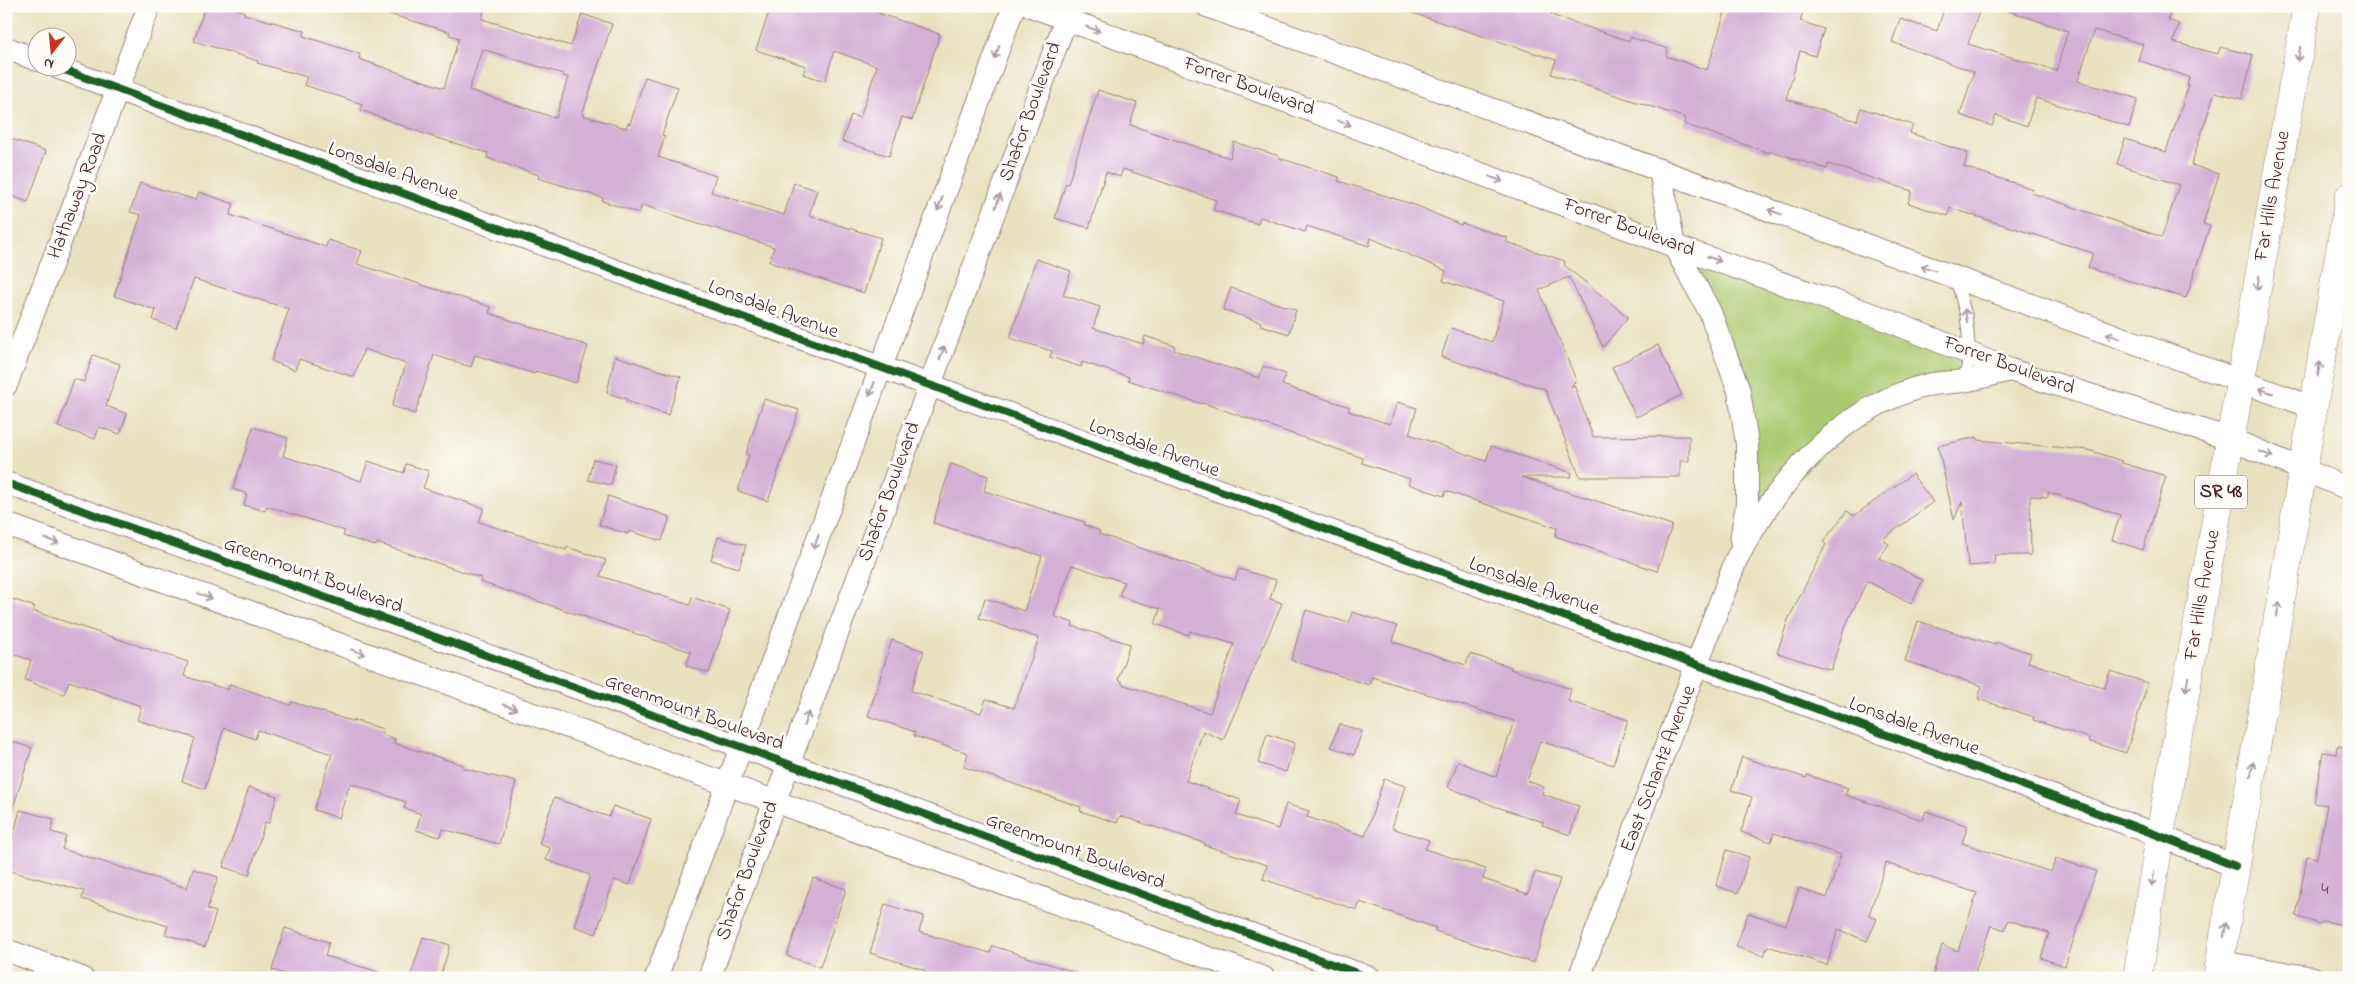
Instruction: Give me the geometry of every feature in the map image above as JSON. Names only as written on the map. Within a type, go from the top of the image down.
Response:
[{"type":"main road","name":"Far Hills Avenue","points":[[2137,978],[2160,836],[2307,6]]},
{"type":"main road","points":[[2218,970],[2301,469],[2349,197]]},
{"type":"street","name":"Hathaway Road","points":[[6,385],[149,6]]},
{"type":"street","points":[[656,978],[1014,6]]},
{"type":"street","name":"Forrer Boulevard","points":[[1031,6],[1068,13],[1674,246],[1877,316],[2010,370],[2230,439],[2349,489]]},
{"type":"street","points":[[1207,6],[2312,407]]},
{"type":"street","name":"Shafor Boulevard","points":[[709,978],[1068,13]]},
{"type":"street","points":[[6,48],[28,56]]},
{"type":"street","name":"Lonsdale Avenue","points":[[78,75],[1698,664],[2236,866]]},
{"type":"street","name":"East Schantz Avenue","points":[[1579,978],[1736,560],[1747,504],[1748,444],[1740,392],[1710,312],[1674,246],[1660,170]]},
{"type":"street","name":"East Schantz Avenue","points":[[1736,560],[1761,517],[1791,476],[1828,439],[1858,417],[1898,395],[1929,384],[1964,381],[2010,370]]},
{"type":"street","name":"Greenmount Boulevard","points":[[6,482],[742,747],[1370,978]]},
{"type":"street","points":[[6,524],[1264,978]]},
{"type":"street","points":[[6,950],[82,978]]},
{"type":"street","points":[[2218,970],[2313,978]]},
{"type":"lane","points":[[1956,279],[1966,315],[1970,354],[1964,381]]},
{"type":"green space","points":[[1698,254],[1970,354],[1964,381],[1858,417],[1761,517],[1747,444],[1693,277]]},
{"type":"building","points":[[205,6],[227,6],[245,12],[244,14],[305,31],[303,36],[360,54],[359,59],[444,88],[459,38],[449,35],[450,32],[382,12],[383,6],[485,6],[482,19],[571,46],[582,14],[612,24],[582,115],[626,128],[628,123],[630,124],[645,77],[678,87],[662,135],[665,136],[658,157],[716,176],[711,192],[784,215],[794,183],[817,190],[809,216],[881,238],[864,293],[769,262],[774,247],[642,205],[639,213],[602,201],[603,198],[538,178],[539,175],[487,158],[488,153],[430,136],[361,110],[362,104],[304,85],[307,77],[257,63],[258,61],[194,41]],"holes":[[[482,49],[563,74],[563,76],[568,77],[556,118],[469,90]]]},
{"type":"building","points":[[771,6],[857,6],[940,34],[912,120],[902,117],[889,156],[842,141],[851,115],[860,118],[877,66],[834,51],[825,81],[803,74],[806,66],[756,50]]},
{"type":"building","points":[[1406,6],[1536,6],[1552,11],[1551,15],[1629,41],[1630,37],[1668,49],[1666,56],[1707,70],[1727,6],[1805,6],[1800,21],[1824,29],[1815,56],[1800,51],[1786,99],[1857,121],[1861,108],[1913,125],[1910,133],[1968,153],[1964,167],[2033,189],[2032,193],[2162,237],[2179,185],[2117,164],[2125,139],[2166,152],[2189,85],[2187,85],[2189,77],[2138,60],[2143,44],[2094,30],[2078,81],[2138,99],[2129,127],[2036,98],[2027,126],[1996,115],[1992,126],[1960,115],[1974,72],[1892,42],[1900,19],[1937,31],[1945,6],[1981,6],[1968,44],[2056,71],[2068,31],[2006,10],[2007,6],[2155,6],[2171,11],[2168,20],[2179,24],[2173,42],[2218,54],[2220,47],[2253,55],[2242,99],[2215,92],[2191,165],[2219,174],[2203,224],[2210,226],[2186,298],[2088,268],[2093,253],[1950,208],[1948,216],[1908,203],[1912,191],[1828,164],[1827,169],[1770,151],[1769,153],[1684,124],[1686,118],[1551,74],[1556,60],[1406,11]]},
{"type":"building","points":[[1098,90],[1137,103],[1130,125],[1230,158],[1234,142],[1279,156],[1279,158],[1339,177],[1338,181],[1415,205],[1461,225],[1462,223],[1508,238],[1506,242],[1565,261],[1564,265],[1628,317],[1603,347],[1569,277],[1539,290],[1576,380],[1571,387],[1574,385],[1593,437],[1689,436],[1689,461],[1680,461],[1680,477],[1580,477],[1545,389],[1441,357],[1451,328],[1492,342],[1504,301],[1443,281],[1446,271],[1371,238],[1369,246],[1307,226],[1305,232],[1260,217],[1258,224],[1213,210],[1216,200],[1123,169],[1120,177],[1106,172],[1089,228],[1055,218]]},
{"type":"building","points":[[6,137],[46,151],[28,202],[6,194]]},
{"type":"building","points":[[140,183],[196,200],[199,192],[234,204],[230,215],[326,247],[328,240],[362,251],[357,264],[491,307],[489,313],[588,346],[576,383],[536,371],[535,374],[475,355],[471,367],[434,355],[415,414],[392,406],[406,364],[364,349],[354,377],[299,359],[295,370],[271,361],[289,309],[194,279],[176,328],[153,320],[156,310],[114,296],[141,215],[130,212]]},
{"type":"building","points":[[1036,259],[1071,271],[1063,295],[1100,307],[1093,328],[1143,344],[1145,336],[1175,346],[1174,350],[1259,378],[1263,366],[1286,374],[1282,385],[1350,407],[1348,411],[1390,424],[1397,402],[1417,408],[1409,434],[1486,461],[1491,446],[1572,473],[1571,477],[1521,477],[1672,525],[1657,571],[1555,536],[1557,528],[1446,491],[1444,496],[1408,484],[1410,479],[1362,463],[1363,458],[1203,403],[1128,380],[1129,377],[1082,362],[1081,367],[1050,357],[1052,351],[1010,338]]},
{"type":"building","points":[[1231,288],[1296,310],[1289,334],[1260,325],[1261,322],[1223,310]]},
{"type":"building","points":[[1658,345],[1682,395],[1636,417],[1612,367]]},
{"type":"building","points":[[93,355],[120,364],[106,406],[127,414],[120,434],[99,427],[95,439],[58,427],[74,379],[84,382]]},
{"type":"building","points":[[615,356],[681,377],[668,415],[607,393]]},
{"type":"building","points":[[764,399],[799,410],[768,501],[738,491],[749,455],[746,454]]},
{"type":"building","points":[[253,427],[288,438],[283,456],[361,481],[368,461],[404,473],[406,464],[429,471],[423,488],[484,508],[479,522],[566,550],[567,547],[606,560],[600,576],[690,605],[692,597],[730,610],[709,673],[686,666],[691,652],[480,582],[481,578],[426,559],[377,543],[375,546],[343,536],[345,531],[267,506],[265,511],[244,505],[247,494],[233,489]]},
{"type":"building","points":[[1977,437],[1978,440],[2088,450],[2122,461],[2122,463],[2166,476],[2143,550],[2112,540],[2120,515],[2048,492],[2048,497],[2030,496],[2031,555],[1994,555],[1995,564],[1968,566],[1962,502],[1954,520],[1938,446]]},
{"type":"building","points":[[593,459],[616,464],[611,485],[588,480]]},
{"type":"building","points":[[951,464],[988,476],[984,491],[1085,522],[1084,525],[1100,531],[1099,534],[1235,580],[1239,569],[1276,580],[1270,599],[1282,603],[1223,740],[1203,731],[1186,781],[1241,800],[1236,815],[1278,829],[1286,804],[1309,811],[1307,817],[1365,836],[1384,779],[1405,786],[1392,828],[1429,840],[1425,849],[1486,869],[1483,879],[1528,894],[1535,872],[1560,879],[1534,963],[1435,931],[1436,928],[1360,902],[1357,910],[1263,879],[1267,865],[1120,816],[1117,823],[1080,811],[1081,807],[964,767],[968,753],[914,736],[915,732],[868,716],[892,640],[924,651],[911,691],[981,713],[986,699],[1014,708],[1039,638],[979,618],[985,598],[1024,611],[1042,556],[933,523]],"holes":[[[1072,565],[1124,582],[1119,596],[1160,609],[1155,624],[1188,635],[1190,631],[1234,644],[1210,713],[1122,684],[1118,680],[1130,644],[1072,626],[1073,623],[1054,616]]]},
{"type":"building","points":[[1912,474],[1933,502],[1883,539],[1889,544],[1879,558],[1923,580],[1911,604],[1867,581],[1843,631],[1831,670],[1777,653],[1788,620],[1826,544],[1823,542],[1847,511],[1854,516]]},
{"type":"building","points":[[608,496],[670,517],[662,541],[629,531],[628,534],[599,525]]},
{"type":"building","points":[[718,537],[746,545],[739,568],[711,560]]},
{"type":"building","points":[[6,597],[35,607],[33,611],[188,662],[184,676],[228,690],[230,684],[291,705],[292,702],[354,722],[354,720],[383,729],[381,734],[395,739],[394,743],[463,765],[462,768],[516,782],[499,844],[443,829],[440,837],[416,830],[421,814],[404,808],[406,802],[350,783],[339,818],[314,810],[332,754],[258,730],[255,739],[224,728],[205,789],[182,781],[195,738],[137,720],[141,706],[69,681],[64,694],[25,680],[31,660],[6,652]]},
{"type":"building","points":[[1306,610],[1349,623],[1352,612],[1397,626],[1393,642],[1466,665],[1470,654],[1511,667],[1510,669],[1571,689],[1568,701],[1628,720],[1613,765],[1540,741],[1527,781],[1544,787],[1542,794],[1579,806],[1570,835],[1542,825],[1543,822],[1494,806],[1448,787],[1458,761],[1496,777],[1514,721],[1372,677],[1369,685],[1291,660]]},
{"type":"building","points":[[1918,621],[1995,645],[1996,642],[2031,653],[2028,662],[2105,688],[2110,671],[2148,683],[2126,753],[2088,741],[2089,738],[2033,720],[2034,717],[1978,699],[1982,686],[1905,661]]},
{"type":"building","points":[[1339,724],[1362,731],[1354,755],[1331,747]]},
{"type":"building","points":[[1267,734],[1295,743],[1286,772],[1258,763]]},
{"type":"building","points":[[6,740],[32,748],[11,814],[6,814]]},
{"type":"building","points":[[2337,746],[2349,747],[2349,926],[2324,921],[2319,924],[2296,916],[2307,856],[2317,858],[2327,805],[2314,803],[2323,752],[2336,754]]},
{"type":"building","points":[[1742,757],[1806,778],[1807,775],[1848,788],[1845,795],[1923,820],[1926,811],[1968,826],[1962,843],[2051,872],[2056,858],[2096,871],[2065,966],[2041,958],[2049,933],[2008,920],[2005,930],[1991,925],[1973,978],[1932,978],[1942,945],[1958,951],[1977,893],[1886,863],[1869,915],[1877,919],[1867,941],[1838,929],[1827,965],[1768,946],[1764,956],[1736,947],[1748,913],[1786,925],[1799,888],[1827,898],[1841,855],[1774,833],[1771,842],[1741,832],[1752,797],[1731,790]]},
{"type":"building","points":[[249,787],[277,796],[269,823],[265,822],[249,875],[223,867]]},
{"type":"building","points":[[554,798],[609,817],[613,806],[651,819],[630,885],[614,880],[596,934],[574,926],[590,875],[546,860],[550,848],[539,844]]},
{"type":"building","points":[[20,810],[54,819],[51,832],[66,836],[62,849],[187,888],[193,869],[218,877],[207,909],[216,912],[205,947],[165,934],[168,926],[82,899],[84,891],[6,870],[6,862]]},
{"type":"building","points":[[1727,850],[1749,857],[1738,893],[1716,886]]},
{"type":"building","points":[[813,878],[846,889],[820,967],[787,956]]},
{"type":"building","points":[[885,904],[924,916],[919,932],[990,953],[993,946],[1077,973],[1077,978],[922,978],[925,970],[870,953]]},
{"type":"building","points":[[285,928],[329,942],[325,956],[379,972],[379,978],[299,978],[272,970]]},
{"type":"building","points":[[423,937],[450,945],[440,978],[410,978]]},
{"type":"cycle path","points":[[78,75],[1698,665],[2160,836],[2235,866]]},
{"type":"cycle path","points":[[6,483],[742,747],[1370,978]]}]
